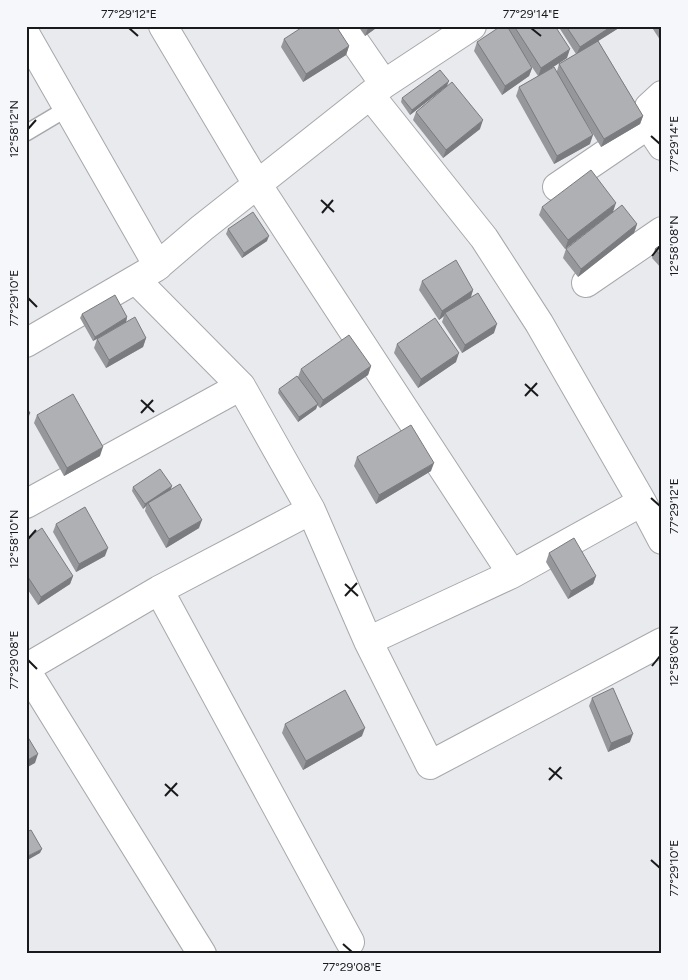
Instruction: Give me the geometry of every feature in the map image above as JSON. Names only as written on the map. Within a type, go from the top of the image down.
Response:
[{"type":"street","points":[[36,26],[26,34],[68,108],[147,273],[241,386],[311,510],[368,641],[430,765],[662,642]]},
{"type":"street","points":[[163,26],[257,184],[512,574]]},
{"type":"street","points":[[344,26],[377,89],[484,238],[539,323],[662,540]]},
{"type":"street","points":[[26,343],[147,273],[377,89],[472,26]]},
{"type":"street","points":[[557,187],[655,135],[649,106],[662,95]]},
{"type":"street","points":[[586,283],[662,230]]},
{"type":"street","points":[[26,504],[241,386]]},
{"type":"street","points":[[368,641],[512,574],[642,502]]},
{"type":"street","points":[[202,954],[26,669],[159,590],[311,510]]},
{"type":"street","points":[[159,590],[350,942]]},
{"type":"lane","points":[[26,132],[68,108]]},
{"type":"building","points":[[304,26],[336,26],[349,46],[306,74],[284,39]]},
{"type":"building","points":[[501,26],[507,26],[532,68],[505,86],[477,42]]},
{"type":"building","points":[[514,26],[555,26],[570,49],[541,68]]},
{"type":"building","points":[[566,26],[612,26],[580,47]]},
{"type":"building","points":[[598,41],[643,116],[604,139],[559,64]]},
{"type":"building","points":[[554,67],[593,135],[557,156],[519,87]]},
{"type":"building","points":[[440,70],[449,81],[412,110],[402,98]]},
{"type":"building","points":[[452,82],[483,120],[446,150],[416,112]]},
{"type":"building","points":[[591,170],[616,203],[568,240],[542,207]]},
{"type":"building","points":[[622,205],[637,224],[581,269],[566,249]]},
{"type":"building","points":[[253,212],[269,236],[244,253],[228,229]]},
{"type":"building","points":[[662,244],[662,257],[655,249]]},
{"type":"building","points":[[456,260],[473,290],[442,311],[422,281]]},
{"type":"building","points":[[478,293],[497,324],[465,345],[445,313]]},
{"type":"building","points":[[115,295],[127,317],[95,337],[82,314]]},
{"type":"building","points":[[135,317],[146,338],[109,360],[97,339]]},
{"type":"building","points":[[435,318],[459,353],[421,379],[397,344]]},
{"type":"building","points":[[349,335],[371,366],[323,400],[301,369]]},
{"type":"building","points":[[297,376],[318,404],[299,417],[279,389]]},
{"type":"building","points":[[73,394],[103,447],[67,468],[37,415]]},
{"type":"building","points":[[26,407],[30,413],[26,416]]},
{"type":"building","points":[[411,425],[434,463],[379,495],[357,457]]},
{"type":"building","points":[[160,469],[172,486],[145,504],[133,487]]},
{"type":"building","points":[[180,484],[202,520],[169,539],[148,503]]},
{"type":"building","points":[[85,507],[108,548],[79,564],[56,524]]},
{"type":"building","points":[[42,528],[73,576],[41,597],[26,574],[26,539]]},
{"type":"building","points":[[574,538],[596,576],[571,591],[549,553]]},
{"type":"building","points":[[613,688],[633,734],[611,743],[592,698]]},
{"type":"building","points":[[345,690],[365,728],[306,761],[285,724]]},
{"type":"building","points":[[26,734],[38,754],[26,761]]},
{"type":"building","points":[[31,830],[42,849],[26,857],[26,832]]}]
